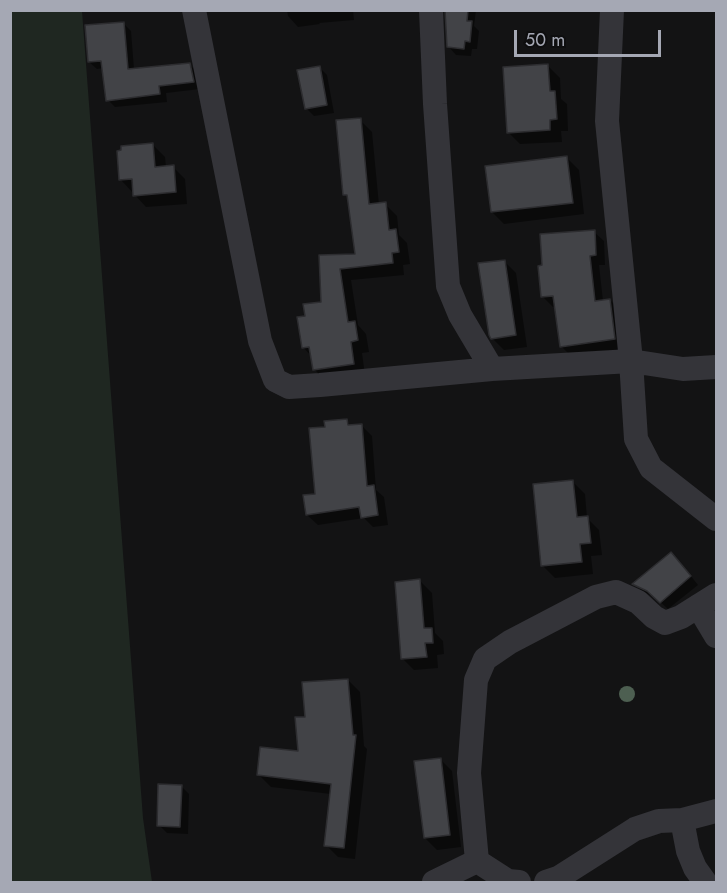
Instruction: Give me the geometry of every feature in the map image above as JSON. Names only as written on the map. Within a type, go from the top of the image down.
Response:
[{"type":"street","points":[[194,10],[260,341],[275,380],[289,387],[320,386],[492,369],[631,362],[683,369],[717,367]]},
{"type":"street","points":[[431,10],[448,286],[460,315],[492,369]]},
{"type":"street","points":[[612,10],[608,121],[636,439],[651,468],[717,519]]},
{"type":"street","points":[[477,861],[469,773],[476,680],[485,659],[510,642],[596,597],[616,592],[638,602],[654,617],[665,623],[681,617],[707,601],[717,636]]},
{"type":"street","points":[[546,882],[558,878],[635,829],[659,821],[682,820],[717,811]]},
{"type":"street","points":[[682,820],[688,851],[695,868],[705,882]]},
{"type":"street","points":[[434,882],[477,861]]},
{"type":"street","points":[[477,861],[508,881],[519,882]]},
{"type":"shaded area","points":[[10,11],[82,11],[143,818],[152,882],[11,882]]},
{"type":"building","points":[[445,10],[468,10],[467,21],[472,21],[470,42],[465,41],[464,49],[447,47]]},
{"type":"building","points":[[124,22],[128,69],[190,63],[194,82],[159,86],[160,94],[106,101],[101,61],[88,62],[85,25]]},
{"type":"building","points":[[548,64],[550,91],[555,91],[557,119],[550,120],[550,130],[507,133],[503,67]]},
{"type":"building","points":[[320,66],[327,105],[305,109],[297,70]]},
{"type":"building","points":[[361,118],[369,204],[386,202],[389,230],[396,229],[399,252],[392,253],[393,263],[340,269],[348,322],[355,321],[358,340],[351,342],[354,364],[313,370],[309,347],[302,348],[297,317],[305,316],[303,304],[321,302],[319,255],[355,254],[347,195],[343,195],[336,120]]},
{"type":"building","points":[[153,143],[155,167],[174,165],[176,192],[133,196],[132,179],[119,180],[117,151],[121,150],[121,146]]},
{"type":"building","points":[[567,156],[573,203],[491,212],[485,166]]},
{"type":"building","points":[[595,230],[596,255],[590,256],[595,301],[610,299],[615,339],[560,347],[553,296],[541,297],[538,266],[542,265],[540,234]]},
{"type":"building","points":[[505,260],[516,335],[491,339],[478,263]]},
{"type":"building","points":[[347,419],[348,425],[362,424],[367,486],[374,485],[378,515],[361,518],[359,507],[306,515],[303,495],[315,494],[309,428],[325,427],[324,421]]},
{"type":"building","points":[[573,480],[577,517],[588,516],[591,543],[580,544],[582,562],[541,566],[533,484]]},
{"type":"building","points":[[671,552],[691,576],[660,603],[647,591],[632,584]]},
{"type":"building","points":[[420,579],[424,628],[432,628],[433,643],[425,643],[427,657],[401,659],[395,582]]},
{"type":"building","points":[[348,679],[353,735],[356,735],[344,848],[324,846],[331,784],[257,775],[260,747],[298,751],[295,717],[305,717],[302,682]]},
{"type":"building","points":[[441,758],[450,835],[424,838],[414,761]]},
{"type":"building","points":[[158,784],[182,785],[180,827],[157,826]]}]
